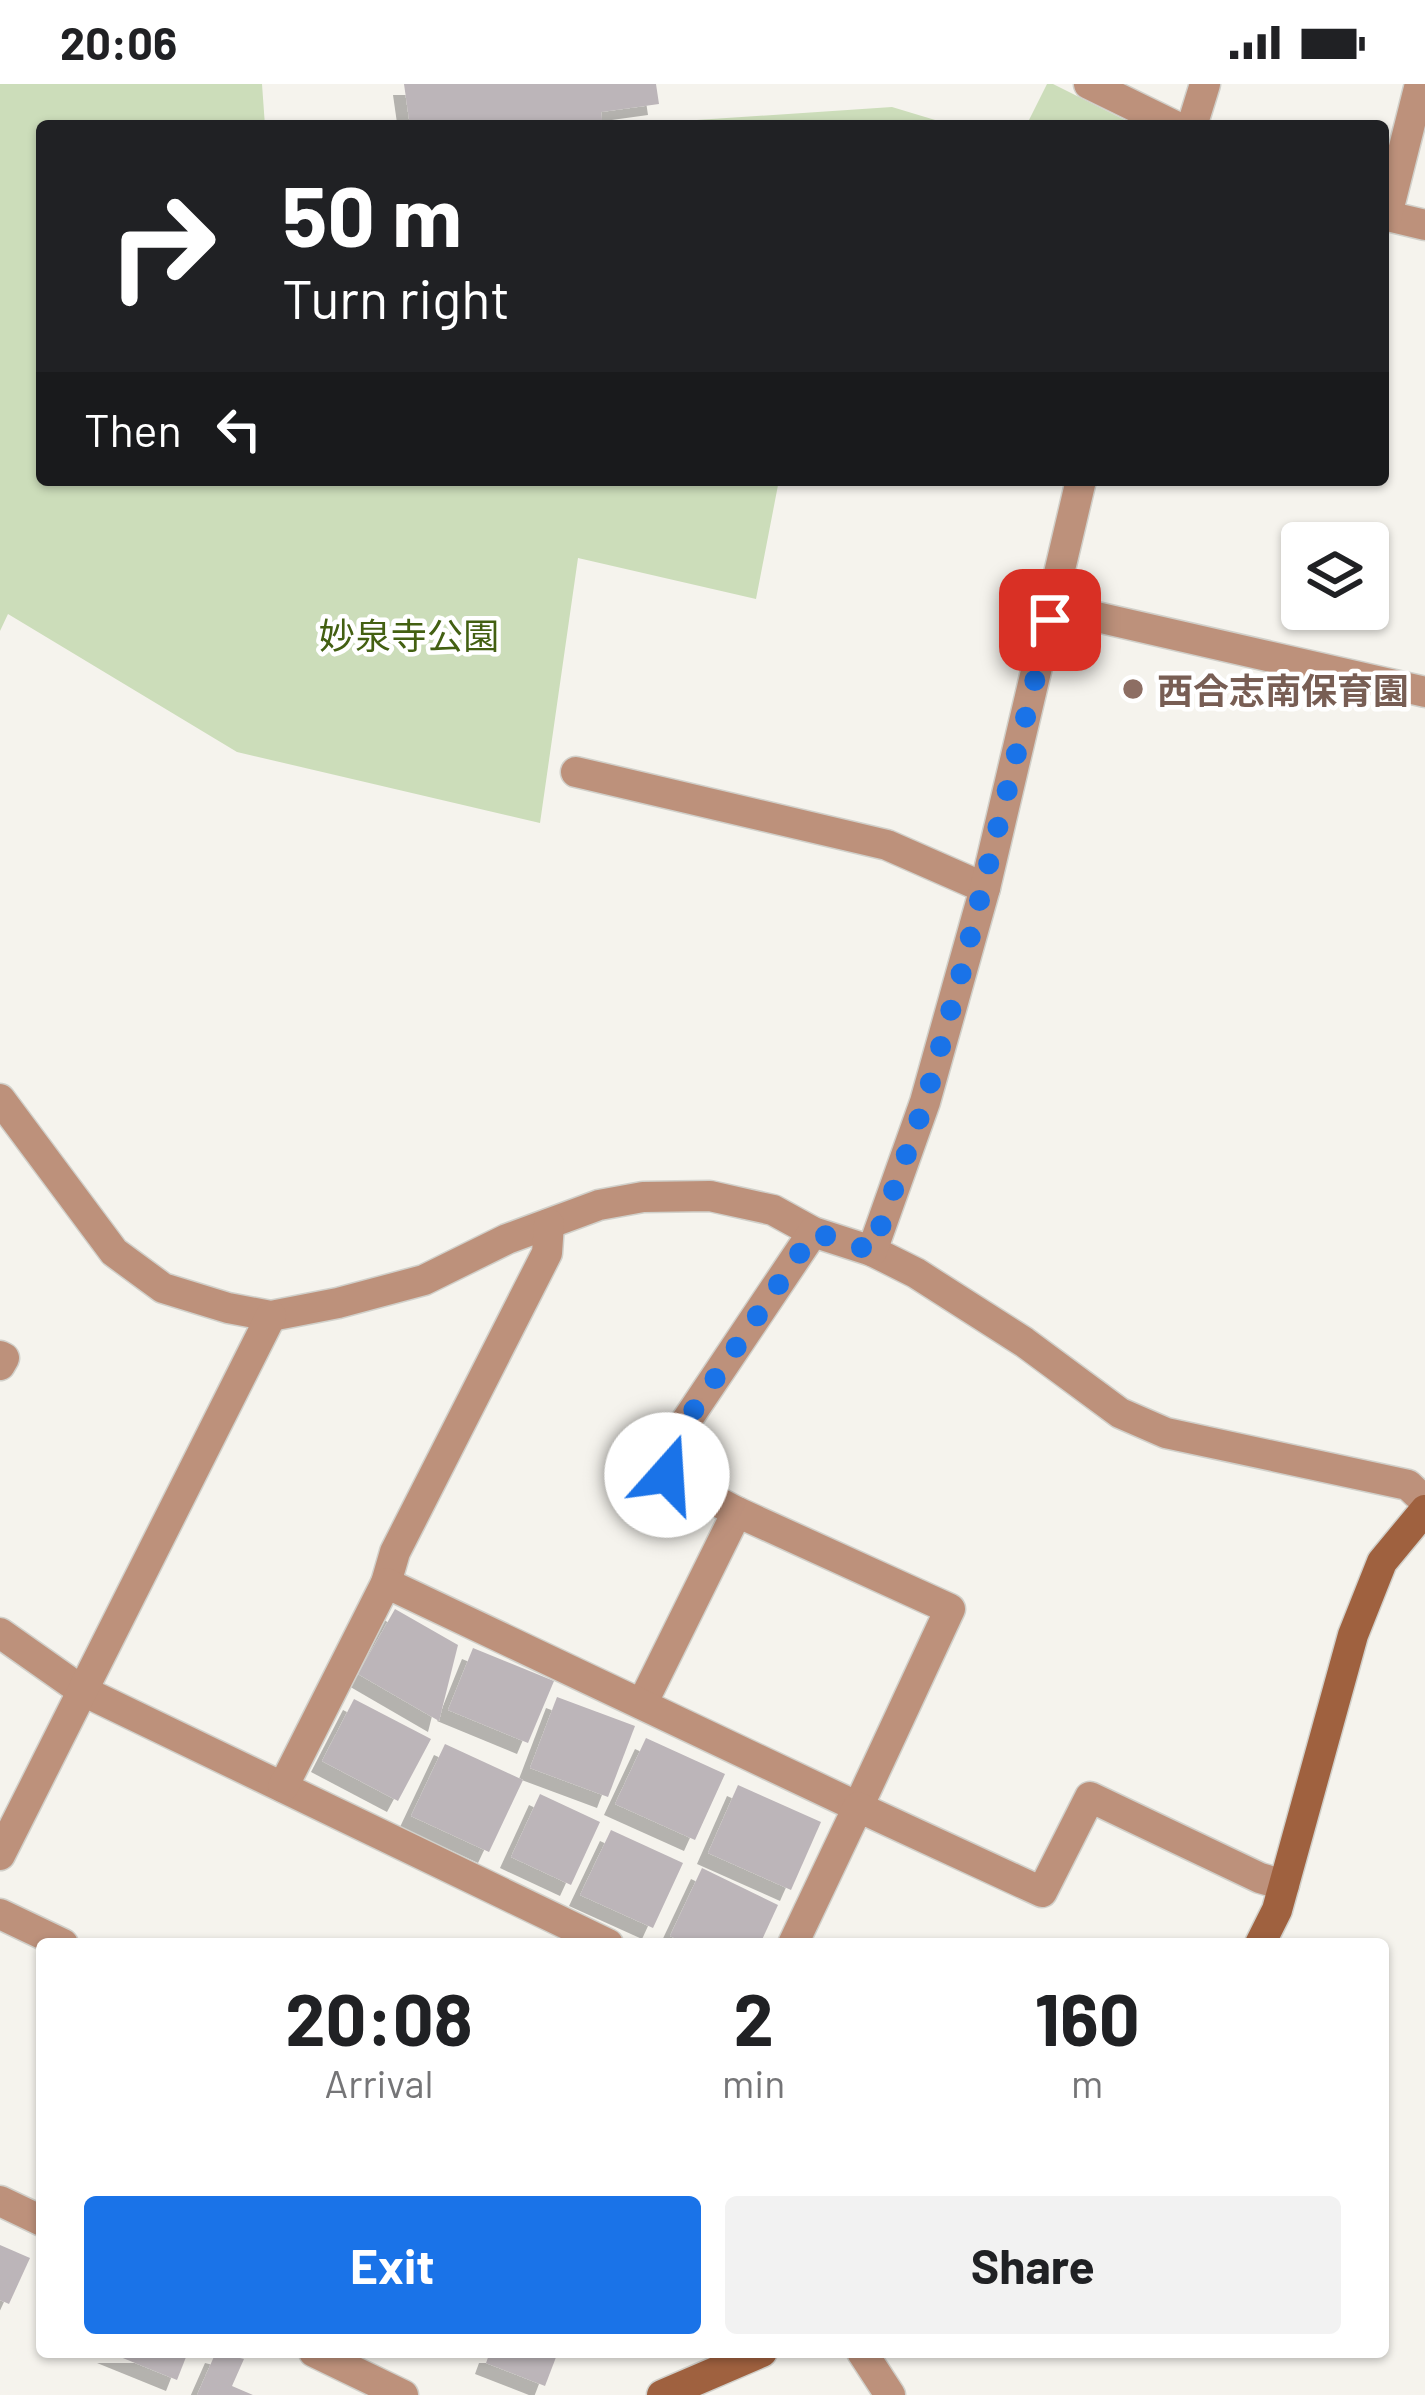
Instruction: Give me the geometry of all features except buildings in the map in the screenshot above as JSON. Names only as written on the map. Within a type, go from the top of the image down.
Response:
[{"type":"street","points":[[1088,84],[1163,120]]},
{"type":"street","points":[[1194,120],[1205,84]]},
{"type":"street","points":[[1389,200],[1420,84]]},
{"type":"street","points":[[1389,216],[1425,225]]},
{"type":"street","points":[[872,1251],[925,1102],[985,888],[1080,486]]},
{"type":"street","points":[[1053,607],[1425,692]]},
{"type":"street","points":[[575,772],[887,845],[985,888]]},
{"type":"street","points":[[0,1100],[114,1252],[163,1288],[271,1316],[424,1280],[507,1239],[599,1205],[643,1197],[710,1196],[773,1210],[814,1232],[872,1251],[1024,1342],[1120,1413],[1166,1433],[1408,1485],[1425,1505],[1382,1562],[1353,1635],[1284,1885],[1262,1938]]},
{"type":"street","points":[[283,1787],[386,1582],[395,1552],[547,1253],[549,1224]]},
{"type":"street","points":[[796,1938],[950,1609],[737,1512],[667,1475],[662,1457],[814,1232]]},
{"type":"street","points":[[0,1855],[271,1316]]},
{"type":"street","points":[[0,1356],[4,1358],[0,1365]]},
{"type":"street","points":[[642,1704],[737,1512]]},
{"type":"street","points":[[386,1582],[1042,1892],[1090,1797],[1284,1885]]},
{"type":"street","points":[[0,1634],[81,1690],[596,1938]]},
{"type":"street","points":[[0,1914],[50,1938]]},
{"type":"street","points":[[0,2201],[36,2218]]},
{"type":"street","points":[[326,2358],[403,2395]]},
{"type":"street","points":[[662,2395],[748,2358]]},
{"type":"street","points":[[866,2358],[890,2395]]},
{"type":"green space","name":"妙泉寺公園","points":[[0,84],[262,84],[265,120],[36,120],[36,486],[778,486],[756,599],[578,558],[540,823],[237,752],[8,614],[0,631]]},
{"type":"green space","points":[[1047,84],[1053,84],[1125,120],[1029,120]]},
{"type":"green space","points":[[892,107],[935,120],[697,120]]},
{"type":"place","name":"西合志南保育園","points":[[1133,689]]},
{"type":"route","points":[[667,1475],[662,1457],[814,1232],[872,1251],[925,1102],[985,888],[1050,620]]}]
